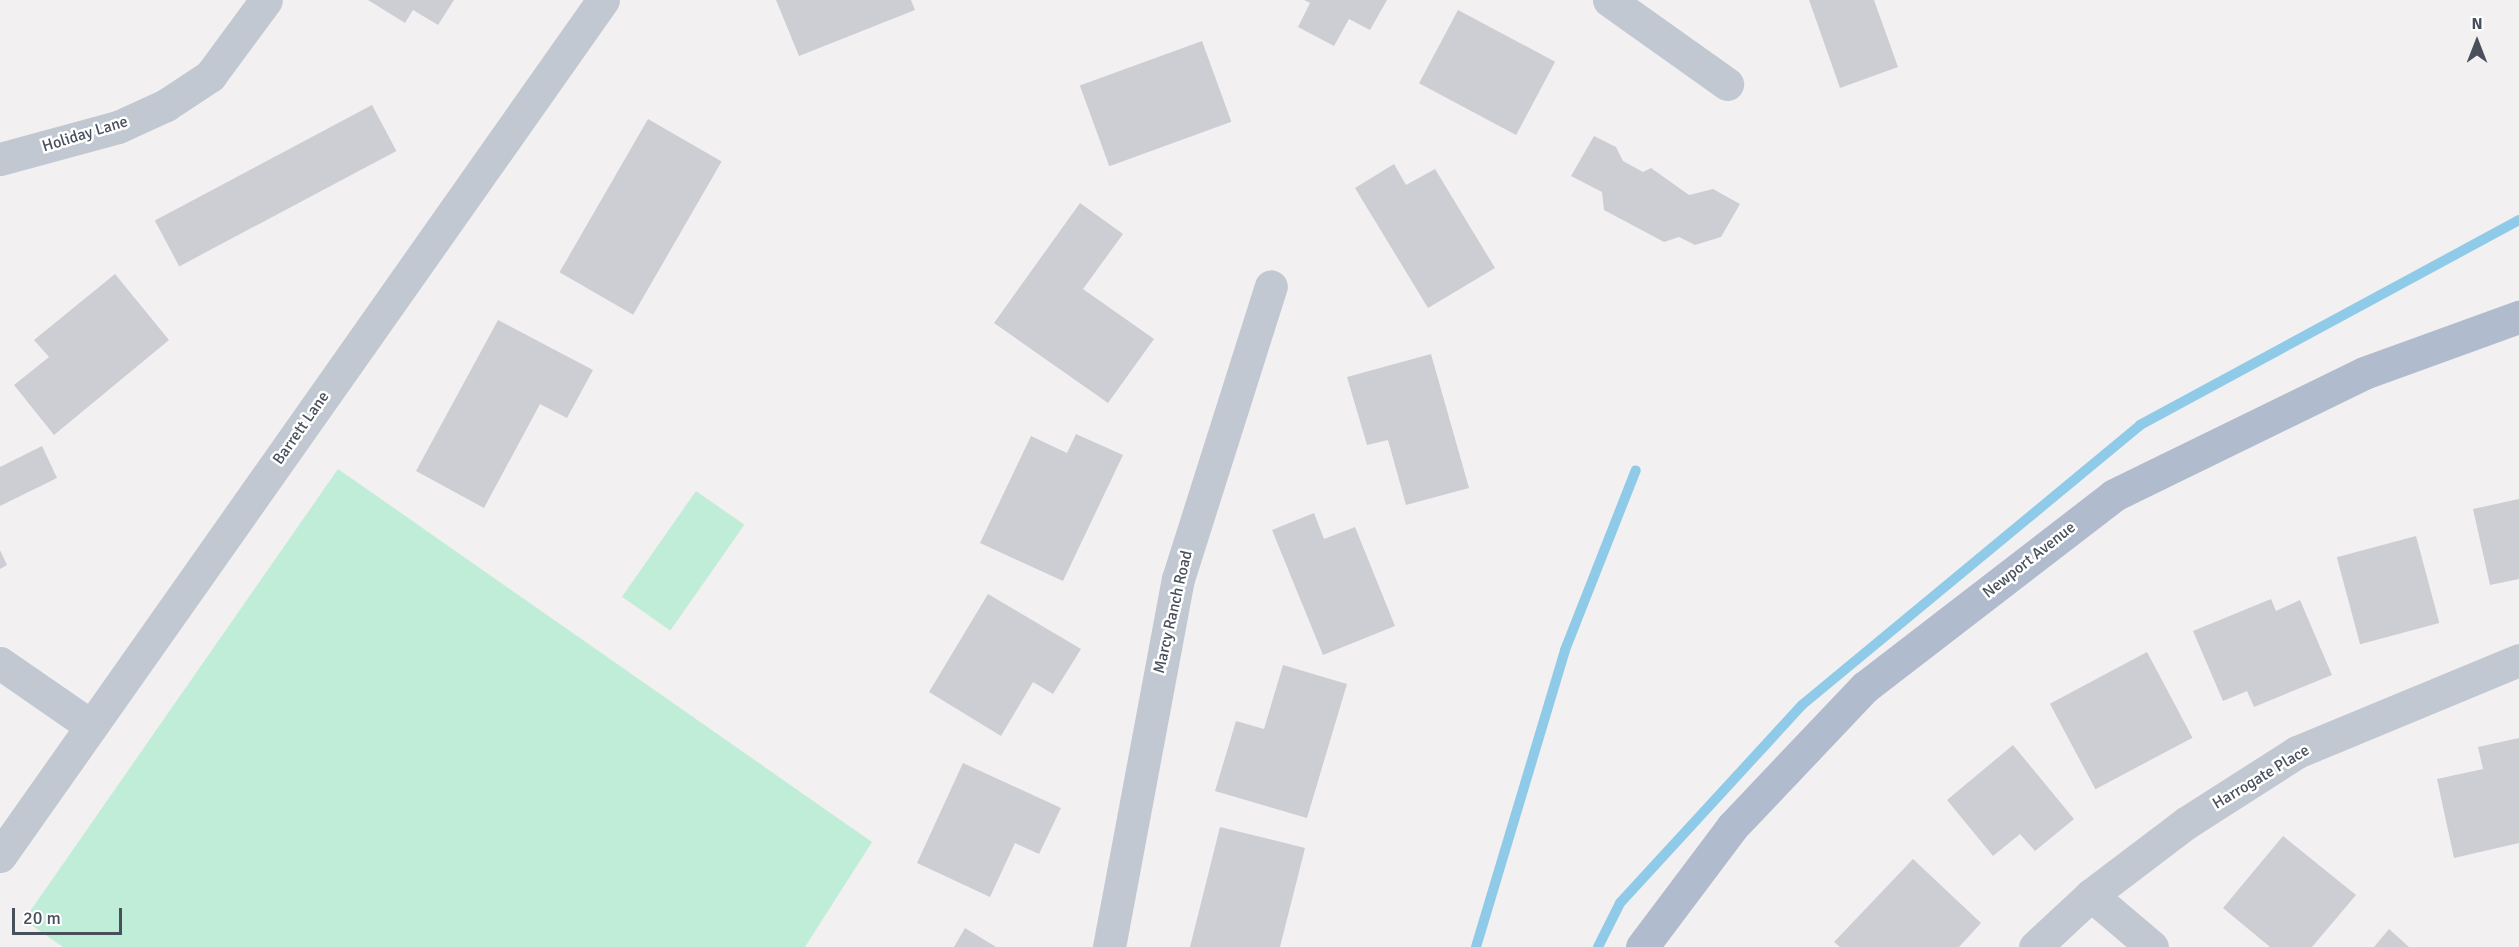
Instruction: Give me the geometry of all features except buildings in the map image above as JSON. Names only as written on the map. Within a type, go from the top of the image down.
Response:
[{"type":"main road","name":"Newport Avenue","points":[[1642,947],[1732,827],[1865,687],[2114,495],[2364,373],[2519,317]]},
{"type":"street","name":"Holiday Lane","points":[[0,159],[118,126],[166,105],[210,76],[266,0]]},
{"type":"street","name":"Barrett Lane","points":[[0,856],[603,0]]},
{"type":"street","points":[[1609,0],[1727,84]]},
{"type":"street","name":"Marcy Ranch Road","points":[[1109,947],[1178,579],[1271,285]]},
{"type":"street","name":"Harrogate Place","points":[[2035,947],[2091,895],[2186,823],[2297,752],[2519,660]]},
{"type":"street","points":[[0,663],[91,726]]},
{"type":"street","points":[[2091,895],[2152,947]]},
{"type":"green space","points":[[338,469],[872,842],[805,947],[63,947],[24,920]]},
{"type":"green space","points":[[696,491],[744,525],[670,631],[622,597]]},
{"type":"waterway","points":[[1598,947],[1620,903],[1802,705],[2140,425],[2519,220]]},
{"type":"waterway","points":[[1476,947],[1565,650],[1636,470]]}]
